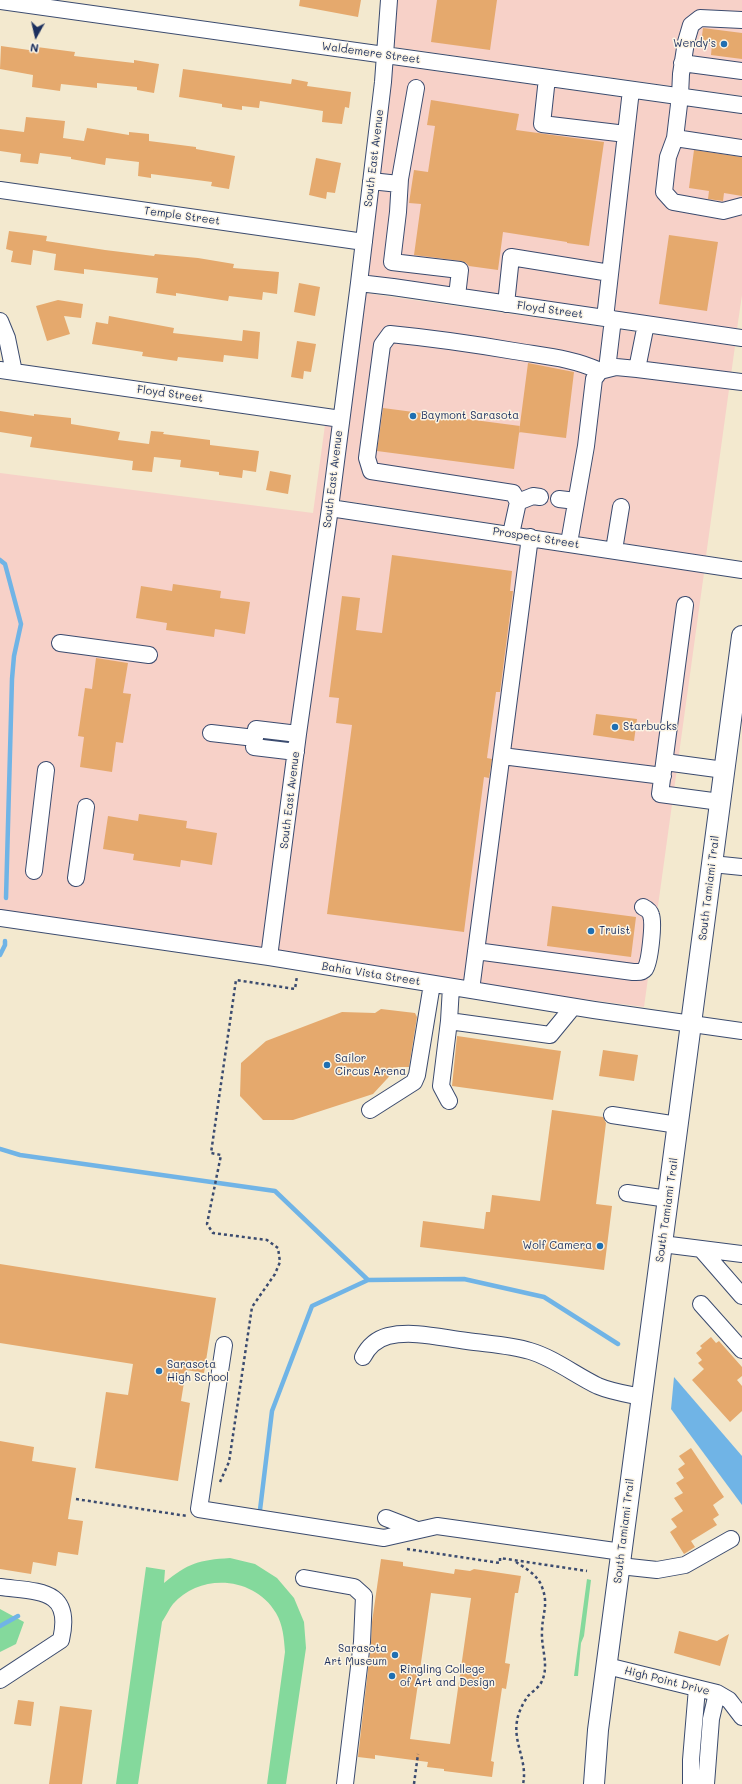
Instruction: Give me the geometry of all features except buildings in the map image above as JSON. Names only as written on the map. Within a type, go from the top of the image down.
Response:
[{"type":"main road","name":"South Tamiami Trail","points":[[594,1784],[598,1730],[742,636]]},
{"type":"street","name":"South East Avenue","points":[[269,958],[298,734],[330,508],[364,242],[383,82],[389,0]]},
{"type":"street","name":"Waldemere Street","points":[[0,1],[742,105]]},
{"type":"street","points":[[742,20],[700,18],[691,25],[682,63],[675,138],[668,157],[664,192],[673,202],[723,211],[742,206]]},
{"type":"street","points":[[682,63],[742,71]]},
{"type":"street","points":[[547,78],[542,124],[626,134]]},
{"type":"street","points":[[416,88],[399,184],[398,212],[392,262],[460,270],[457,296]]},
{"type":"street","points":[[604,370],[609,319],[610,273],[631,90]]},
{"type":"street","points":[[675,138],[742,148]]},
{"type":"street","points":[[371,181],[399,184]]},
{"type":"street","name":"Temple Street","points":[[0,190],[364,242]]},
{"type":"street","points":[[506,304],[511,257],[610,273]]},
{"type":"street","name":"Floyd Street","points":[[358,284],[457,296],[742,338]]},
{"type":"street","points":[[0,321],[7,338],[7,371]]},
{"type":"street","points":[[636,369],[646,324]]},
{"type":"street","points":[[511,534],[518,502],[513,493],[371,471],[367,458],[382,345],[390,334],[412,336],[582,362],[604,370]]},
{"type":"street","points":[[569,543],[594,379],[604,370],[616,367],[742,382]]},
{"type":"street","name":"Floyd Street","points":[[7,371],[341,419]]},
{"type":"street","points":[[518,502],[533,496],[540,497]]},
{"type":"street","points":[[559,499],[576,501]]},
{"type":"street","points":[[614,550],[621,507]]},
{"type":"street","name":"Prospect Street","points":[[330,508],[511,534],[742,570]]},
{"type":"street","points":[[471,990],[530,537]]},
{"type":"street","points":[[685,605],[660,794],[720,802]]},
{"type":"street","points":[[60,643],[149,655]]},
{"type":"street","points":[[210,733],[255,738],[298,734]]},
{"type":"street","points":[[255,738],[296,752]]},
{"type":"street","points":[[502,756],[664,769],[724,770]]},
{"type":"street","points":[[34,871],[46,770]]},
{"type":"street","points":[[76,878],[86,807]]},
{"type":"street","points":[[712,864],[742,867]]},
{"type":"street","points":[[476,951],[642,972],[647,961],[652,924],[652,917],[649,911],[643,906]]},
{"type":"street","name":"Bahia Vista Street","points":[[0,918],[299,962],[573,1007],[742,1031]]},
{"type":"street","points":[[370,1110],[414,1082],[417,1075],[432,984]]},
{"type":"street","points":[[449,1101],[441,1086],[449,1020],[451,987]]},
{"type":"street","points":[[449,1020],[550,1035],[573,1007]]},
{"type":"street","points":[[612,1115],[678,1125]]},
{"type":"street","points":[[626,1193],[668,1199]]},
{"type":"street","points":[[662,1244],[742,1254]]},
{"type":"street","points":[[701,1249],[742,1296]]},
{"type":"street","points":[[701,1304],[742,1350]]},
{"type":"street","points":[[363,1357],[367,1350],[380,1340],[397,1335],[411,1334],[530,1351],[544,1356],[598,1386],[612,1391],[643,1389]]},
{"type":"street","points":[[224,1345],[199,1509],[384,1538],[437,1526],[621,1559],[657,1570],[685,1565],[731,1539]]},
{"type":"street","points":[[386,1518],[417,1530]]},
{"type":"street","points":[[304,1578],[354,1587],[364,1596],[362,1642],[345,1784]]},
{"type":"street","points":[[0,1588],[43,1593],[53,1597],[61,1607],[64,1625],[61,1640],[0,1680]]},
{"type":"street","name":"High Point Drive","points":[[607,1666],[717,1693],[729,1700],[742,1718]]},
{"type":"street","points":[[691,1784],[691,1760],[697,1688]]},
{"type":"street","points":[[706,1784],[711,1719],[717,1693]]},
{"type":"path","points":[[216,1512],[220,1482],[229,1462],[252,1307],[275,1274],[280,1262],[278,1248],[267,1240],[214,1233],[207,1224],[221,1155],[211,1153],[236,980],[295,989],[299,962]]},
{"type":"path","points":[[514,1560],[530,1570],[542,1585],[546,1606],[542,1631],[546,1664],[544,1673],[541,1683],[527,1697],[521,1708],[517,1721],[516,1735],[525,1776],[523,1784]]},
{"type":"path","points":[[414,1784],[418,1754]]},
{"type":"shaded area","points":[[397,0],[742,0],[742,96],[393,47]]},
{"type":"shaded area","points":[[392,65],[742,114],[742,295],[737,329],[367,276]]},
{"type":"shaded area","points":[[365,293],[735,346],[706,556],[339,500]]},
{"type":"shaded area","points":[[325,425],[332,426],[262,948],[0,910],[0,473],[313,513]]},
{"type":"shaded area","points":[[336,518],[704,573],[644,1007],[552,995],[278,950],[305,735]]},
{"type":"green space","points":[[230,1558],[255,1564],[277,1578],[294,1598],[304,1622],[306,1648],[286,1784],[267,1784],[285,1652],[282,1627],[276,1613],[267,1601],[255,1592],[242,1586],[227,1583],[212,1583],[198,1587],[185,1594],[173,1604],[162,1622],[138,1784],[116,1784],[146,1567],[165,1570],[164,1583],[172,1576],[194,1564],[210,1560]]},
{"type":"green space","points":[[587,1579],[591,1580],[584,1636],[581,1643],[578,1676],[574,1676]]},
{"type":"green space","points":[[0,1609],[24,1622],[16,1644],[0,1652]]},
{"type":"water","points":[[674,1377],[742,1456],[742,1505],[671,1409]]},
{"type":"waterway","points":[[0,560],[5,564],[21,624],[14,656],[12,679],[6,898]]},
{"type":"waterway","points":[[0,955],[5,945],[5,941]]},
{"type":"waterway","points":[[0,1149],[20,1155],[275,1191],[368,1280]]},
{"type":"waterway","points":[[260,1510],[272,1411],[312,1306],[368,1280],[464,1279],[544,1297],[618,1344]]},
{"type":"waterway","points":[[0,1626],[18,1616]]},
{"type":"place","name":"Wendy's","points":[[724,44]]},
{"type":"place","name":"Baymont Sarasota","points":[[413,416]]},
{"type":"place","name":"Starbucks","points":[[615,727]]},
{"type":"place","name":"Truist","points":[[591,931]]},
{"type":"place","name":"Sailor Circus Arena","points":[[327,1065]]},
{"type":"place","name":"Wolf Camera","points":[[600,1246]]},
{"type":"place","name":"Sarasota High School","points":[[159,1371]]},
{"type":"place","name":"Sarasota Art Museum","points":[[395,1655]]},
{"type":"place","name":"Ringling College of Art and Design","points":[[392,1676]]}]
